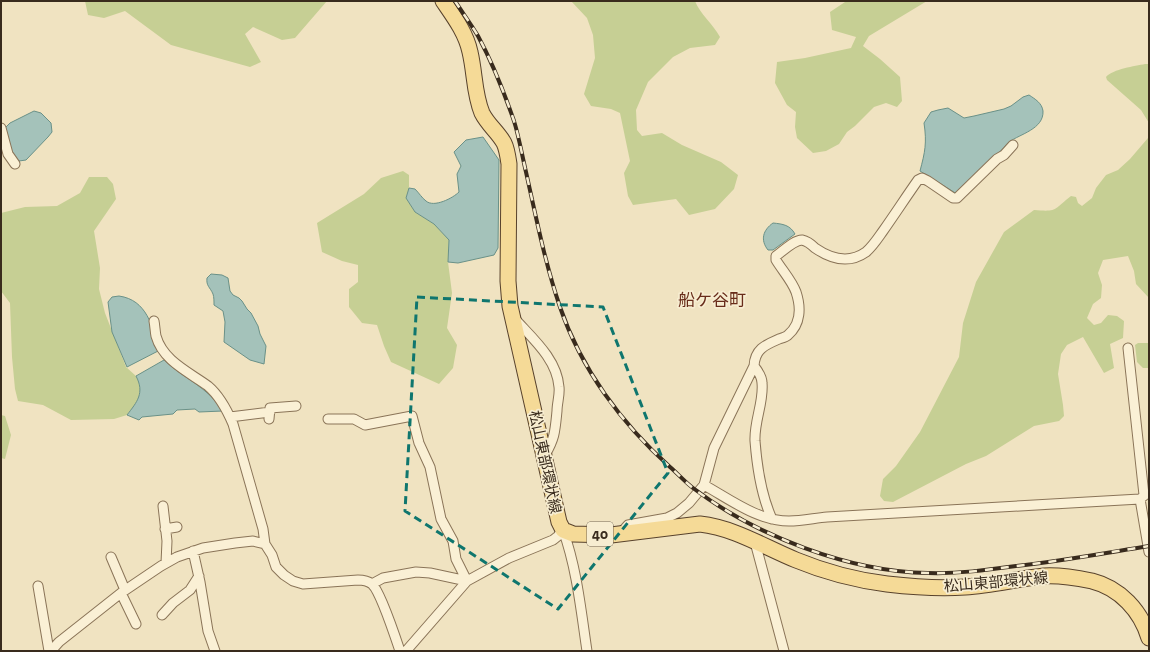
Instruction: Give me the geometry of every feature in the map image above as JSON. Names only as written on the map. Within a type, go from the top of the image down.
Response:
[{"type":"main road","name":"松山東部環状線","points":[[442,1],[461,28],[468,44],[475,86],[482,113],[488,124],[504,143],[507,152],[509,177],[508,281],[510,306],[558,522],[563,530],[572,534],[620,534],[700,524],[725,529],[825,572],[886,584],[941,588],[966,587],[1005,583],[1045,576],[1091,581],[1104,585],[1118,592],[1129,602],[1148,631]]},
{"type":"street","points":[[1,128],[9,159],[15,164]]},
{"type":"street","points":[[620,534],[628,525],[667,518],[677,513],[689,503],[704,485],[714,448],[754,366],[755,358],[760,350],[767,344],[787,336],[796,325],[799,314],[795,291],[776,260],[776,256],[796,242],[802,240],[823,254],[836,259],[858,257],[867,251],[874,243],[918,180],[922,178],[953,198],[957,198],[1014,145]]},
{"type":"street","points":[[512,316],[547,357],[554,368],[558,379],[559,392],[556,430],[551,445],[544,455]]},
{"type":"street","points":[[154,321],[156,337],[165,353],[177,366],[208,387],[218,397],[227,410],[263,529],[265,544],[272,555],[276,568],[293,581],[303,584],[358,580],[365,580],[372,584],[379,596],[400,651]]},
{"type":"street","points":[[1128,348],[1149,552]]},
{"type":"street","points":[[754,366],[759,373],[762,382],[762,394],[755,424],[755,440],[759,473],[766,505],[772,519]]},
{"type":"street","points":[[230,417],[270,415],[270,408],[296,406]]},
{"type":"street","points":[[328,419],[354,418],[365,426],[412,416],[419,443],[430,467],[441,519],[453,542],[456,559],[467,581]]},
{"type":"street","points":[[704,485],[757,515],[789,521],[827,517],[1144,495]]},
{"type":"street","points":[[163,506],[167,541],[166,563]]},
{"type":"street","points":[[165,529],[177,527]]},
{"type":"street","points":[[406,651],[467,581],[509,558],[553,540],[563,530]]},
{"type":"street","points":[[563,530],[577,584],[587,651]]},
{"type":"street","points":[[50,651],[59,642],[123,591],[177,557],[204,548],[253,541],[265,544]]},
{"type":"street","points":[[755,542],[784,651]]},
{"type":"street","points":[[193,551],[199,576],[208,631],[215,651]]},
{"type":"street","points":[[111,558],[136,624]]},
{"type":"street","points":[[372,584],[383,578],[416,572],[430,573],[467,581]]},
{"type":"street","points":[[162,615],[173,603],[190,590],[199,576]]},
{"type":"street","points":[[38,586],[50,651]]},
{"type":"highlighted area","points":[[417,297],[603,307],[668,473],[558,609],[405,511]]},
{"type":"green space","points":[[85,1],[327,1],[295,38],[282,40],[253,27],[245,34],[261,62],[250,67],[171,45],[125,11],[104,18],[88,15]]},
{"type":"green space","points":[[571,1],[695,1],[697,6],[717,32],[720,37],[715,45],[690,48],[673,57],[648,82],[636,110],[637,130],[642,136],[662,133],[682,145],[721,162],[738,175],[734,189],[715,209],[689,215],[676,199],[633,205],[628,196],[624,173],[630,161],[620,113],[611,109],[591,106],[584,94],[595,58],[593,35],[587,18]]},
{"type":"green space","points":[[927,1],[869,36],[863,46],[900,77],[902,101],[897,107],[886,103],[874,107],[847,132],[839,144],[826,151],[813,153],[797,138],[795,127],[796,112],[787,105],[775,83],[777,62],[805,58],[851,48],[856,37],[832,30],[830,12],[845,2]]},
{"type":"green space","points":[[1149,64],[1149,123],[1141,110],[1107,80],[1106,77],[1109,74],[1119,70]]},
{"type":"green space","points":[[1149,134],[1149,298],[1136,284],[1134,271],[1128,256],[1103,260],[1098,273],[1102,285],[1101,298],[1093,304],[1087,318],[1094,325],[1101,323],[1108,315],[1117,316],[1124,321],[1123,338],[1110,344],[1114,368],[1104,373],[1083,337],[1067,345],[1061,354],[1058,374],[1064,416],[1059,421],[1034,426],[986,456],[966,464],[893,502],[884,501],[880,496],[883,479],[896,466],[920,432],[959,357],[963,323],[976,282],[1004,232],[1034,210],[1047,211],[1055,209],[1071,196],[1076,197],[1078,203],[1082,206],[1092,198],[1096,188],[1106,175],[1118,170],[1130,159],[1148,138]]},
{"type":"green space","points":[[403,171],[409,175],[409,188],[406,198],[415,212],[434,224],[449,240],[448,262],[452,293],[447,328],[457,345],[453,368],[439,384],[391,362],[377,325],[362,323],[349,307],[349,289],[358,282],[358,265],[342,261],[322,252],[317,223],[364,194],[381,178]]},
{"type":"green space","points":[[89,177],[107,177],[113,184],[116,199],[94,231],[100,268],[99,289],[105,313],[126,367],[136,376],[140,383],[140,394],[137,402],[127,415],[114,419],[71,420],[43,405],[18,401],[15,389],[12,357],[10,303],[1,291],[1,213],[25,207],[57,206],[80,193]]},
{"type":"green space","points":[[1138,343],[1149,343],[1149,368],[1143,368],[1137,362],[1135,345]]},
{"type":"green space","points":[[1,415],[5,416],[11,435],[5,459],[1,458]]},
{"type":"water","points":[[1029,95],[1038,102],[1042,108],[1043,111],[1040,122],[1036,127],[1008,143],[957,194],[920,171],[925,147],[924,123],[931,112],[948,108],[964,118],[1004,109]]},
{"type":"water","points":[[34,111],[41,113],[51,123],[52,132],[26,160],[14,160],[4,129],[10,123]]},
{"type":"water","points":[[483,137],[499,160],[498,248],[494,255],[458,263],[448,262],[449,240],[434,224],[415,212],[406,198],[409,188],[415,189],[429,203],[438,203],[459,192],[457,174],[461,166],[454,152],[466,140]]},
{"type":"water","points":[[773,223],[786,226],[795,234],[773,250],[768,250],[763,239],[765,232]]},
{"type":"water","points":[[211,274],[222,275],[228,278],[230,291],[242,301],[251,313],[266,346],[264,364],[250,360],[224,342],[225,322],[223,311],[214,305],[213,294],[207,283],[207,278]]},
{"type":"water","points":[[119,296],[128,298],[142,309],[151,323],[160,350],[127,367],[112,332],[108,302],[112,297]]},
{"type":"water","points":[[164,360],[203,389],[223,411],[199,412],[195,409],[177,410],[173,414],[142,417],[139,420],[127,415],[139,397],[140,387],[136,376]]},
{"type":"railway","points":[[455,1],[483,46],[498,77],[514,121],[550,274],[560,307],[579,352],[591,374],[620,414],[652,450],[684,481],[718,505],[774,536],[836,558],[867,566],[898,571],[928,573],[972,571],[1050,562],[1149,546]]},
{"type":"district","name":"船ケ谷町","points":[[712,300]]}]
